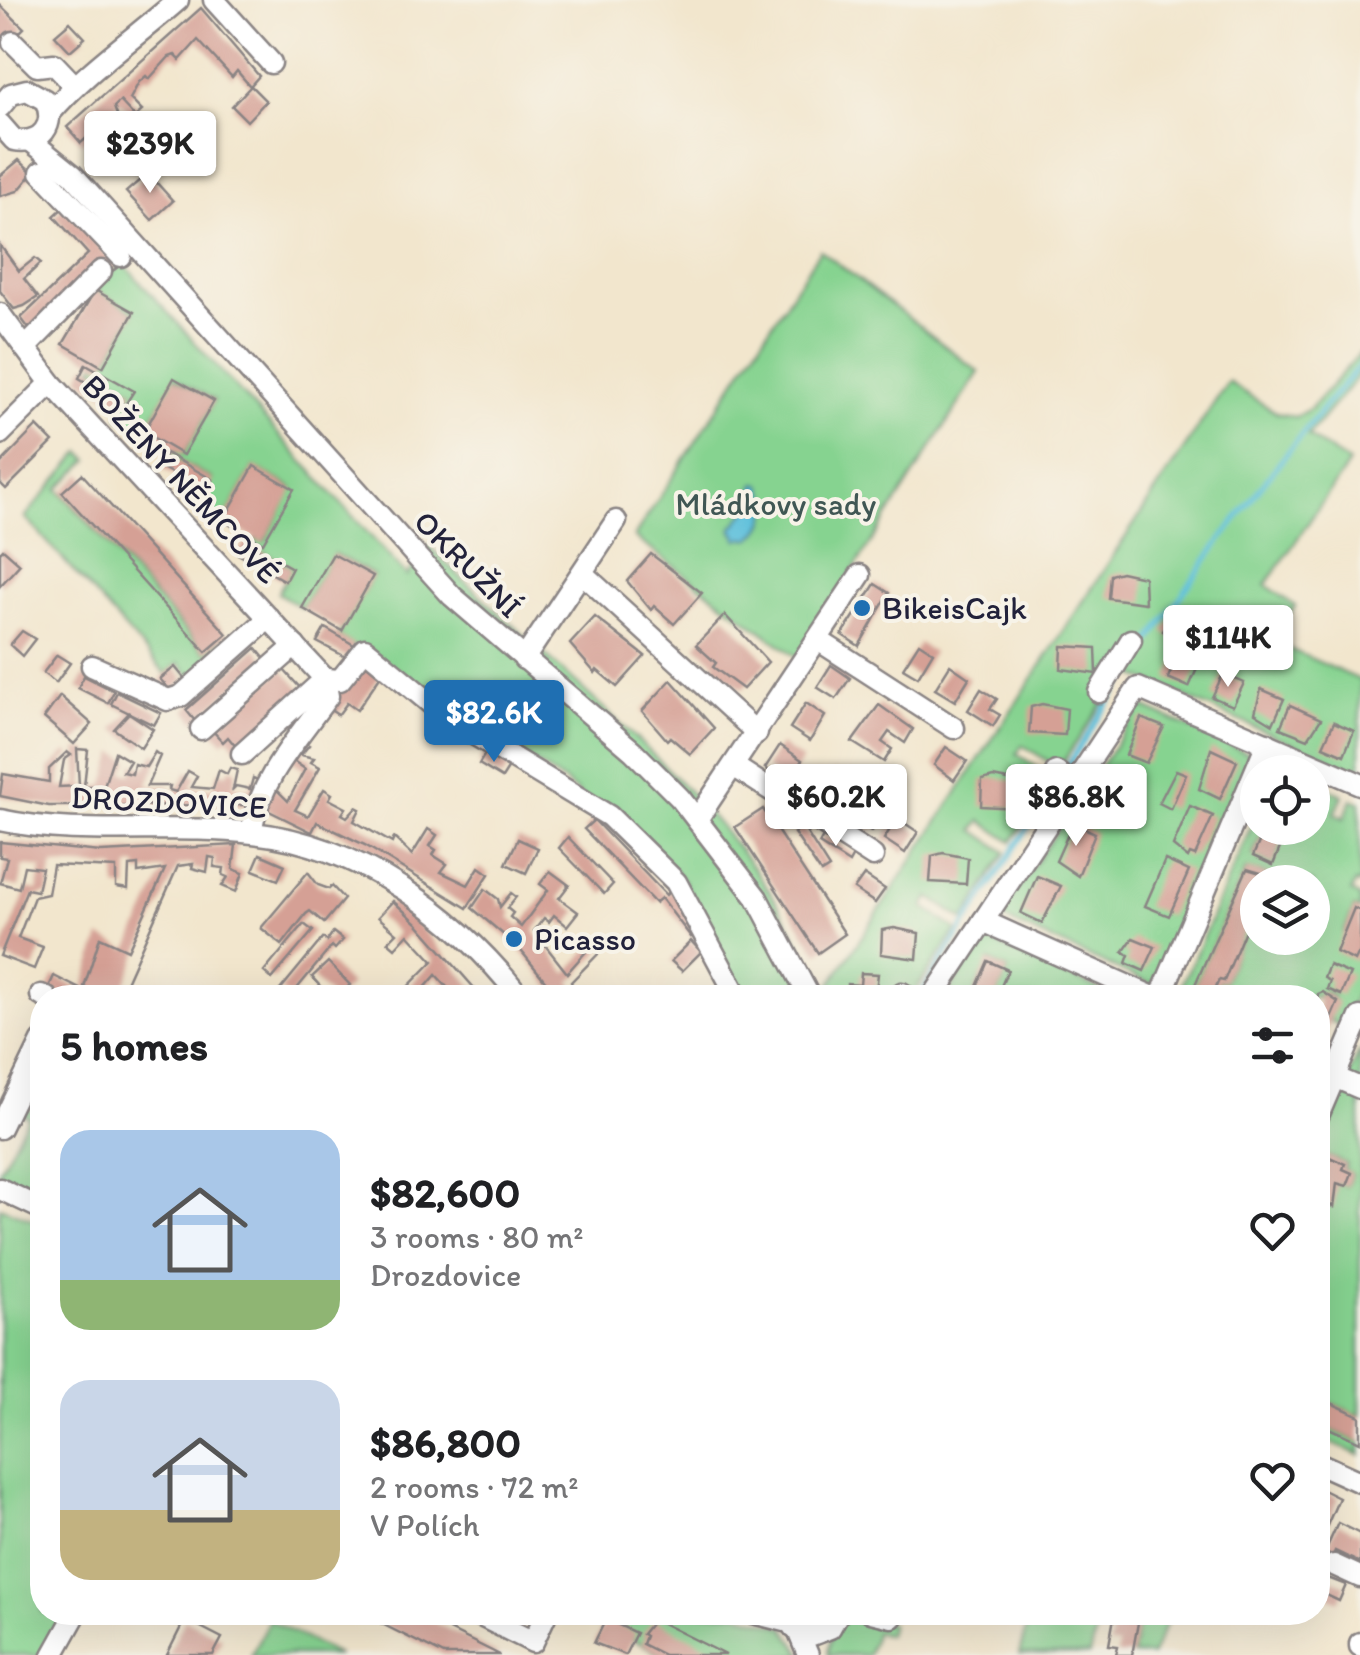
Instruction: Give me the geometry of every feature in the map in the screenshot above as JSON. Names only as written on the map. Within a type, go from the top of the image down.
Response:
[{"type":"street","points":[[0,154],[25,141],[49,119],[74,85],[109,61],[178,0]]},
{"type":"street","points":[[214,0],[271,63]]},
{"type":"street","points":[[13,42],[37,66],[54,64],[74,85]]},
{"type":"street","points":[[0,80],[27,91]]},
{"type":"street","points":[[0,108],[8,96],[74,85]]},
{"type":"street","name":"OKRUŽNÍ","points":[[27,91],[45,100],[73,175],[100,219],[462,606],[634,752],[698,818],[758,898],[803,985]]},
{"type":"street","name":"OKRUŽNÍ","points":[[0,124],[73,175]]},
{"type":"street","points":[[42,172],[100,219],[121,256]]},
{"type":"street","points":[[25,348],[101,271]]},
{"type":"street","name":"BOŽENY NĚMCOVÉ","points":[[0,314],[51,383],[326,680]]},
{"type":"street","points":[[0,434],[51,383]]},
{"type":"street","points":[[524,658],[616,521]]},
{"type":"street","points":[[582,572],[757,733]]},
{"type":"street","points":[[698,818],[860,575]]},
{"type":"street","points":[[92,666],[168,700],[181,696],[269,618]]},
{"type":"street","points":[[818,640],[954,728]]},
{"type":"street","points":[[939,985],[1066,779],[1108,698],[1132,640]]},
{"type":"street","points":[[201,729],[295,646]]},
{"type":"street","points":[[242,754],[326,680],[340,680],[365,649],[452,720],[609,816],[676,882],[731,985]]},
{"type":"street","points":[[251,832],[256,805],[274,771],[328,696],[326,680]]},
{"type":"street","points":[[1108,698],[1138,688],[1360,784]]},
{"type":"street","points":[[1164,985],[1267,743]]},
{"type":"street","points":[[735,767],[873,856]]},
{"type":"street","name":"DROZDOVICE","points":[[0,820],[56,827],[251,832],[312,846],[397,884],[458,934],[509,985]]},
{"type":"street","points":[[972,927],[1124,985]]},
{"type":"street","points":[[1330,1066],[1360,1017]]},
{"type":"street","points":[[0,1128],[30,1066]]},
{"type":"street","points":[[1330,1075],[1360,1088]]},
{"type":"street","points":[[0,1189],[30,1204]]},
{"type":"street","points":[[1330,1468],[1360,1481]]},
{"type":"street","points":[[1334,1565],[1360,1577]]},
{"type":"street","points":[[53,1655],[70,1625]]},
{"type":"street","points":[[499,1625],[532,1642],[540,1625]]},
{"type":"street","points":[[793,1625],[808,1655]]},
{"type":"street","points":[[795,1625],[808,1635],[824,1632]]},
{"type":"street","points":[[824,1655],[824,1632],[829,1625]]},
{"type":"green space","name":"Mládkovy sady","points":[[820,250],[979,372],[798,658],[634,537]]},
{"type":"green space","points":[[123,263],[407,576],[428,545],[674,776],[760,877],[790,925],[820,985],[737,985],[683,880],[566,783],[338,636],[373,575],[334,554],[302,608],[278,593],[291,568],[252,545],[256,539],[264,542],[293,488],[254,467],[224,520],[198,506],[212,479],[173,457],[176,450],[184,454],[214,400],[175,378],[144,432],[118,417],[133,390],[93,367],[97,363],[104,365],[134,312],[91,288]]},
{"type":"green space","points":[[1360,353],[1360,374],[1308,436],[1349,463],[1266,585],[1295,606],[1273,642],[1360,680],[1360,773],[1330,760],[1330,755],[1319,755],[1125,671],[1059,768],[1022,745],[1017,754],[1053,778],[1012,842],[981,821],[974,830],[1006,852],[964,920],[929,897],[924,907],[957,930],[919,985],[830,985],[1228,382],[1277,413],[1295,417],[1311,408]]},
{"type":"green space","points":[[81,452],[89,460],[58,489],[205,652],[230,636],[236,643],[194,680],[179,663],[166,674],[25,517]]},
{"type":"green space","points":[[1141,706],[1252,755],[1240,755],[1240,788],[1153,985],[999,917]]},
{"type":"green space","points":[[1330,789],[1343,795],[1335,814],[1344,818],[1352,799],[1360,802],[1360,884],[1355,883],[1351,892],[1360,897],[1360,910],[1354,908],[1344,932],[1360,951],[1360,985],[1342,1026],[1330,1021],[1330,985],[1217,985],[1219,980],[1224,981],[1240,941],[1240,955],[1330,955],[1330,865],[1240,865],[1240,884],[1195,985],[1182,985],[1243,845],[1257,845],[1253,855],[1272,864],[1280,845],[1330,845]]},
{"type":"green space","points":[[984,939],[1089,985],[1001,985],[1008,970],[990,961],[978,985],[954,985]]},
{"type":"green space","points":[[1360,1050],[1360,1416],[1330,1405],[1330,1199],[1337,1182],[1347,1186],[1352,1174],[1344,1169],[1346,1164],[1330,1157],[1330,1119]]},
{"type":"green space","points":[[16,1103],[30,1110],[30,1198],[0,1183],[0,1169],[28,1117],[13,1109]]},
{"type":"green space","points":[[0,1207],[30,1218],[30,1625],[63,1625],[45,1655],[0,1655]]},
{"type":"green space","points":[[1330,1429],[1360,1442],[1360,1455],[1330,1442]]},
{"type":"green space","points":[[266,1625],[279,1625],[338,1655],[251,1655]]},
{"type":"green space","points":[[604,1625],[777,1625],[784,1627],[803,1655],[663,1655]]},
{"type":"green space","points":[[841,1625],[891,1625],[888,1635],[876,1632],[867,1655],[828,1655]]},
{"type":"green space","points":[[1027,1625],[1098,1625],[1090,1655],[1019,1655]]},
{"type":"green space","points":[[1138,1625],[1166,1625],[1152,1655],[1132,1655]]},
{"type":"water","points":[[756,484],[762,485],[765,493],[765,520],[752,538],[738,539],[732,529],[749,508]]},
{"type":"building","points":[[0,5],[24,28],[7,45],[0,46]]},
{"type":"building","points":[[201,8],[259,76],[250,86],[237,71],[232,77],[198,40],[180,60],[175,55],[169,57],[149,79],[146,76],[139,82],[130,99],[142,111],[135,117],[120,101],[114,107],[117,115],[110,121],[99,119],[95,123],[99,127],[81,143],[67,127]]},
{"type":"building","points":[[70,22],[85,38],[70,51],[55,35]]},
{"type":"building","points":[[251,86],[266,101],[247,121],[232,106]]},
{"type":"building","points":[[99,145],[113,161],[105,169],[90,152]]},
{"type":"building","points":[[19,160],[33,173],[18,191],[0,196],[0,176]]},
{"type":"building","points":[[148,173],[173,201],[152,220],[126,192]]},
{"type":"building","points":[[64,207],[118,267],[30,330],[21,318],[88,254],[54,216]]},
{"type":"building","points":[[0,245],[19,271],[35,258],[41,263],[24,279],[38,297],[24,306],[14,309],[0,291]]},
{"type":"building","points":[[95,290],[134,312],[103,367],[63,344]]},
{"type":"building","points":[[86,364],[134,391],[125,405],[79,378]]},
{"type":"building","points":[[174,378],[214,401],[183,455],[144,432]]},
{"type":"building","points":[[37,426],[53,442],[6,489],[0,483],[0,464]]},
{"type":"building","points":[[166,453],[213,480],[205,492],[159,466]]},
{"type":"building","points":[[254,466],[294,489],[263,543],[223,521]]},
{"type":"building","points":[[82,474],[227,634],[206,652],[62,492]]},
{"type":"building","points":[[245,542],[292,568],[285,581],[238,554]]},
{"type":"building","points":[[3,549],[20,564],[0,586],[0,552]]},
{"type":"building","points":[[333,554],[373,576],[342,631],[302,608]]},
{"type":"building","points":[[651,554],[702,593],[674,624],[654,606],[651,610],[627,581]]},
{"type":"building","points":[[1121,572],[1144,577],[1145,603],[1108,598],[1110,575]]},
{"type":"building","points":[[875,584],[889,593],[859,646],[842,635]]},
{"type":"building","points":[[1177,612],[1194,624],[1180,643],[1163,631]]},
{"type":"building","points":[[725,615],[768,662],[743,689],[713,667],[716,663],[696,645]]},
{"type":"building","points":[[595,617],[645,656],[617,687],[597,670],[595,673],[570,644]]},
{"type":"building","points":[[325,628],[354,645],[348,658],[317,642]]},
{"type":"building","points":[[22,631],[35,639],[22,656],[10,645]]},
{"type":"building","points":[[919,643],[933,652],[918,677],[903,668]]},
{"type":"building","points":[[1062,646],[1096,648],[1097,674],[1061,669]]},
{"type":"building","points":[[256,648],[265,659],[195,721],[186,710]]},
{"type":"building","points":[[1178,654],[1199,664],[1189,687],[1168,678]]},
{"type":"building","points":[[57,655],[70,663],[56,683],[43,673]]},
{"type":"building","points":[[362,661],[381,675],[357,710],[347,703],[338,715],[326,707]]},
{"type":"building","points":[[831,665],[850,678],[836,699],[817,687]]},
{"type":"building","points":[[950,665],[969,678],[955,701],[935,689]]},
{"type":"building","points":[[175,667],[185,679],[171,691],[160,679]]},
{"type":"building","points":[[283,669],[302,690],[237,748],[228,737],[223,742],[213,731]]},
{"type":"building","points":[[1223,674],[1244,683],[1233,706],[1212,697]]},
{"type":"building","points":[[84,676],[114,691],[108,703],[78,688]]},
{"type":"building","points":[[671,680],[714,728],[690,754],[670,737],[667,740],[642,711]]},
{"type":"building","points":[[981,689],[997,699],[990,709],[1000,715],[993,726],[968,710]]},
{"type":"building","points":[[1261,689],[1284,699],[1273,724],[1255,713]]},
{"type":"building","points":[[117,692],[161,713],[154,725],[111,704]]},
{"type":"building","points":[[60,696],[92,724],[74,744],[44,718]]},
{"type":"building","points":[[806,703],[825,716],[810,741],[790,728]]},
{"type":"building","points":[[1042,704],[1067,709],[1065,735],[1029,733],[1031,707]]},
{"type":"building","points":[[879,705],[913,729],[905,743],[889,732],[882,742],[892,749],[884,762],[852,742]]},
{"type":"building","points":[[1290,705],[1321,719],[1308,739],[1280,728]]},
{"type":"building","points":[[129,713],[153,729],[141,748],[114,729]]},
{"type":"building","points":[[1141,718],[1164,727],[1146,763],[1126,755]]},
{"type":"building","points":[[1334,722],[1354,731],[1344,755],[1323,746]]},
{"type":"building","points":[[300,740],[309,745],[301,755],[314,758],[311,762],[320,767],[295,810],[308,816],[324,789],[332,794],[329,799],[346,808],[342,814],[347,817],[356,807],[360,809],[354,821],[392,843],[394,838],[412,855],[428,829],[437,835],[430,846],[436,850],[433,855],[447,864],[441,872],[468,885],[479,867],[489,874],[467,908],[365,845],[317,822],[312,832],[261,807],[272,785],[288,801],[305,769],[289,758]]},
{"type":"building","points":[[780,745],[802,760],[788,782],[765,768]]},
{"type":"building","points":[[946,747],[967,761],[954,780],[934,765]]},
{"type":"building","points":[[77,749],[88,750],[84,786],[104,786],[115,752],[130,761],[123,772],[132,774],[134,764],[146,767],[155,752],[160,756],[147,786],[170,786],[169,790],[176,792],[188,771],[197,776],[191,787],[213,789],[219,770],[227,774],[230,768],[237,770],[233,789],[250,789],[253,778],[263,782],[249,805],[49,806],[0,796],[3,774],[49,782],[49,769],[67,752],[71,755],[64,760],[59,787],[79,786]]},
{"type":"building","points":[[1211,749],[1237,761],[1220,799],[1199,789]]},
{"type":"building","points":[[486,752],[509,767],[502,778],[479,764]]},
{"type":"building","points":[[1176,770],[1186,774],[1171,809],[1159,803]]},
{"type":"building","points":[[835,771],[851,787],[833,807],[818,797]]},
{"type":"building","points":[[1122,773],[1131,777],[1113,822],[1091,808],[1110,775],[1120,780]]},
{"type":"building","points":[[993,777],[1018,782],[1017,808],[981,806],[982,780]]},
{"type":"building","points":[[866,796],[884,813],[871,831],[851,818]]},
{"type":"building","points":[[1190,806],[1213,816],[1195,856],[1190,854],[1188,858],[1173,846]]},
{"type":"building","points":[[763,809],[845,934],[818,953],[735,827]]},
{"type":"building","points":[[897,818],[918,832],[905,853],[884,839]]},
{"type":"building","points":[[594,820],[666,895],[672,889],[700,931],[691,937],[661,898],[655,903],[584,829]]},
{"type":"building","points":[[1073,823],[1095,833],[1078,876],[1056,861]]},
{"type":"building","points":[[803,827],[829,868],[821,873],[794,833]]},
{"type":"building","points":[[824,835],[854,854],[849,863],[819,844]]},
{"type":"building","points":[[568,837],[613,884],[604,894],[559,848]]},
{"type":"building","points":[[518,839],[538,848],[526,873],[506,864]]},
{"type":"building","points":[[0,842],[101,852],[236,845],[233,869],[243,873],[236,892],[222,886],[228,877],[223,875],[224,868],[214,867],[215,858],[209,857],[207,872],[192,868],[193,864],[178,866],[125,985],[85,985],[100,937],[128,950],[165,869],[138,873],[138,865],[129,866],[128,889],[116,887],[116,868],[53,865],[48,894],[34,897],[18,938],[43,947],[34,969],[0,956],[27,889],[37,891],[42,868],[24,866],[19,888],[0,883],[7,858],[0,857]]},
{"type":"building","points":[[1258,845],[1281,845],[1273,865],[1253,856]]},
{"type":"building","points":[[943,853],[968,858],[966,884],[930,882],[932,856]]},
{"type":"building","points":[[260,854],[285,865],[278,880],[253,870]]},
{"type":"building","points":[[1165,860],[1189,871],[1169,916],[1145,906]]},
{"type":"building","points":[[550,871],[569,885],[559,898],[578,912],[567,926],[554,915],[549,922],[544,918],[534,931],[567,973],[593,944],[601,951],[572,985],[549,985],[518,947],[472,908],[485,889],[498,899],[500,907],[511,893],[516,897],[507,908],[521,927],[548,890],[540,884]]},
{"type":"building","points":[[308,872],[318,885],[329,889],[332,886],[344,899],[324,923],[310,911],[282,945],[261,928]]},
{"type":"building","points":[[864,875],[885,889],[875,903],[854,889]]},
{"type":"building","points":[[1037,876],[1061,886],[1042,923],[1021,913]]},
{"type":"building","points":[[1240,885],[1240,942],[1224,981],[1219,980],[1217,985],[1195,985]]},
{"type":"building","points":[[393,901],[472,985],[445,985],[436,975],[427,985],[410,985],[433,961],[408,934],[395,948],[388,942],[397,933],[378,917]]},
{"type":"building","points":[[1354,908],[1360,911],[1360,951],[1355,961],[1336,952]]},
{"type":"building","points":[[304,924],[313,931],[272,979],[264,972]]},
{"type":"building","points":[[882,930],[919,933],[917,959],[881,954]]},
{"type":"building","points":[[333,932],[343,940],[335,949],[332,946],[300,985],[284,985],[323,938],[327,941]]},
{"type":"building","points":[[1133,938],[1155,947],[1144,971],[1126,963],[1129,955],[1123,952]]},
{"type":"building","points":[[691,941],[701,952],[682,971],[671,961]]},
{"type":"building","points":[[988,961],[1008,970],[1002,985],[978,985]]},
{"type":"building","points":[[328,962],[350,985],[319,985],[312,977]]},
{"type":"building","points":[[1329,965],[1350,974],[1341,995],[1330,990],[1330,981],[1324,978]]},
{"type":"building","points":[[861,973],[878,974],[877,985],[860,985]]},
{"type":"building","points":[[54,976],[72,985],[50,985]]},
{"type":"building","points":[[1330,997],[1338,1002],[1330,1020]]},
{"type":"building","points":[[1330,1157],[1345,1164],[1343,1169],[1352,1173],[1347,1186],[1337,1183],[1334,1207],[1330,1205]]},
{"type":"building","points":[[1330,1405],[1360,1416],[1360,1442],[1330,1429]]},
{"type":"building","points":[[1330,1494],[1339,1498],[1330,1519]]},
{"type":"building","points":[[1338,1523],[1360,1534],[1360,1563],[1335,1551],[1330,1562],[1330,1540]]},
{"type":"building","points":[[1330,1579],[1346,1585],[1339,1601],[1330,1597]]},
{"type":"building","points":[[182,1625],[197,1625],[222,1638],[213,1655],[167,1655]]},
{"type":"building","points":[[384,1625],[439,1625],[500,1655],[444,1655]]},
{"type":"building","points":[[603,1625],[619,1625],[636,1633],[625,1655],[594,1643]]},
{"type":"building","points":[[649,1625],[666,1625],[726,1655],[664,1655],[642,1644],[642,1634]]},
{"type":"building","points":[[1113,1625],[1138,1625],[1132,1655],[1116,1655],[1118,1646],[1109,1645]]},
{"type":"waterway","points":[[1065,770],[1205,562],[1360,365]]},
{"type":"waterway","points":[[926,985],[1059,780]]},
{"type":"waterway","points":[[17,1192],[30,1187]]},
{"type":"place","name":"BikeisCajk","points":[[862,608]]},
{"type":"place","name":"Picasso","points":[[514,939]]}]
